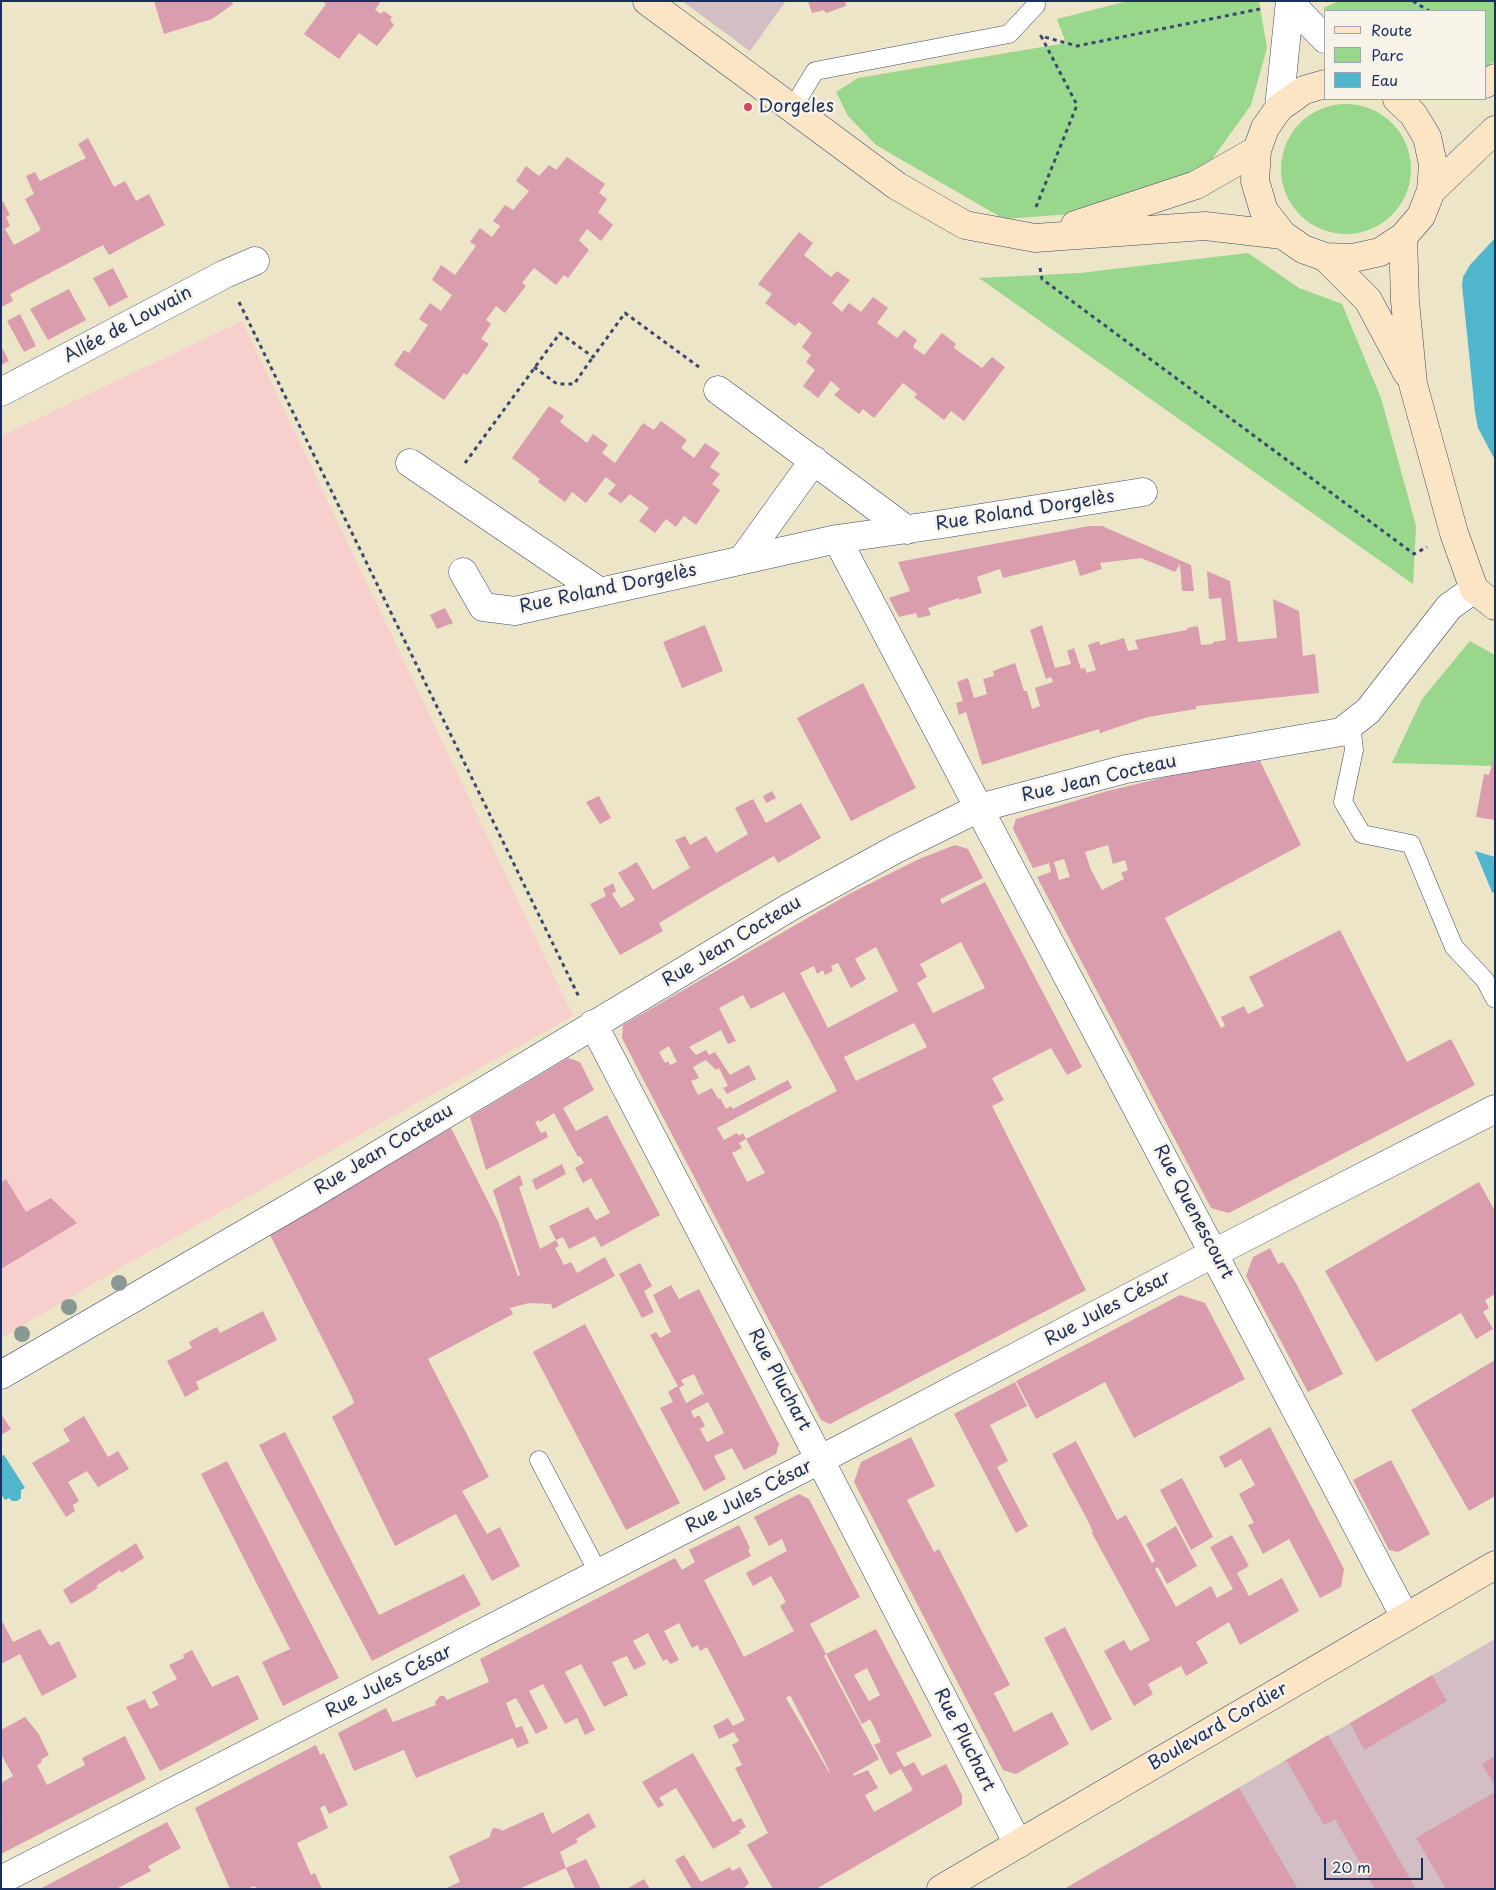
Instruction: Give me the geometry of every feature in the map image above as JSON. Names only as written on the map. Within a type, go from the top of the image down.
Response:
[{"type":"main road","points":[[647,1],[897,186],[965,225],[1035,238],[1205,226],[1283,235]]},
{"type":"main road","points":[[1324,84],[1304,90],[1279,108],[1265,128],[1257,150],[1255,181],[1264,210],[1283,235],[1302,249],[1325,257],[1353,258],[1380,252],[1403,237],[1421,216],[1431,191],[1433,164],[1427,137],[1414,114],[1398,100]]},
{"type":"main road","points":[[1431,191],[1495,130]]},
{"type":"main road","points":[[1035,238],[1196,185],[1257,150]]},
{"type":"main road","points":[[1403,237],[1405,302],[1413,384],[1454,533],[1474,588],[1495,606]]},
{"type":"main road","points":[[1325,257],[1368,300],[1413,384]]},
{"type":"main road","name":"Boulevard Cordier","points":[[941,1889],[1495,1565]]},
{"type":"street","points":[[1290,2],[1324,38]]},
{"type":"street","points":[[1279,108],[1290,2]]},
{"type":"street","name":"Allée de Louvain","points":[[1,392],[255,260]]},
{"type":"street","points":[[718,390],[907,530]]},
{"type":"street","points":[[742,560],[814,460]]},
{"type":"street","points":[[410,462],[600,592]]},
{"type":"street","name":"Rue Roland Dorgelès","points":[[463,572],[483,607],[515,611],[837,539],[907,530],[1143,492]]},
{"type":"street","points":[[837,539],[979,808]]},
{"type":"street","name":"Rue Jean Cocteau","points":[[1,1375],[297,1203],[790,907],[896,849],[979,808],[1126,768],[1340,732],[1368,711],[1448,607],[1474,588]]},
{"type":"street","name":"Rue Quenescourt","points":[[979,808],[1405,1617]]},
{"type":"street","name":"Rue Pluchart","points":[[593,1024],[1018,1844]]},
{"type":"street","name":"Rue Jules César","points":[[1,1880],[820,1460],[1214,1252],[1495,1109]]},
{"type":"lane","points":[[792,109],[815,71],[1009,34],[1036,6],[1035,1]]},
{"type":"lane","points":[[1351,724],[1354,750],[1344,802],[1362,834],[1411,844],[1454,947],[1485,980],[1495,1000]]},
{"type":"lane","points":[[539,1460],[599,1574]]},
{"type":"path","points":[[1413,1],[1427,10]]},
{"type":"path","points":[[225,274],[593,1024]]},
{"type":"path","points":[[534,367],[557,384],[574,384],[625,314],[706,372],[718,390]]},
{"type":"path","points":[[447,488],[560,333],[593,357]]},
{"type":"shaded area","points":[[682,1],[786,1],[750,51]]},
{"type":"shaded area","points":[[242,321],[573,1016],[124,1266],[1,1338],[1,436]]},
{"type":"shaded area","points":[[1495,1639],[1495,1889],[1065,1889],[1286,1760]]},
{"type":"green space","points":[[1128,1],[1259,1],[1267,48],[1251,105],[1200,176],[1071,214],[1004,219],[876,145],[848,116],[836,92],[858,78],[1066,43],[1057,19]]},
{"type":"green space","points":[[1339,1],[1495,1],[1495,60],[1486,67],[1486,10],[1325,10],[1323,8]]},
{"type":"green space","points":[[1346,104],[1359,105],[1371,109],[1392,123],[1406,144],[1410,156],[1410,182],[1406,194],[1392,215],[1371,229],[1359,233],[1346,234],[1333,233],[1321,229],[1300,215],[1286,194],[1282,182],[1281,169],[1282,156],[1286,144],[1300,123],[1321,109],[1333,105]]},
{"type":"green space","points":[[1248,253],[1299,288],[1342,304],[1381,398],[1416,526],[1413,584],[979,278],[1080,273]]},
{"type":"green space","points":[[1470,641],[1495,655],[1495,766],[1392,763],[1422,699]]},
{"type":"water","points":[[1495,238],[1495,460],[1478,428],[1462,285],[1463,277],[1470,265]]},
{"type":"water","points":[[1475,851],[1495,857],[1495,893],[1492,892]]},
{"type":"water","points":[[4,1455],[25,1488],[21,1490],[21,1498],[17,1501],[12,1501],[9,1498],[5,1500],[1,1494],[1,1456]]},
{"type":"building","points":[[154,1],[232,1],[233,4],[212,19],[164,34]]},
{"type":"building","points":[[322,1],[381,1],[375,10],[381,14],[384,11],[392,17],[390,20],[394,25],[377,46],[359,33],[339,59],[304,34],[326,4]]},
{"type":"building","points":[[808,1],[845,1],[846,6],[826,13],[824,10],[812,13]]},
{"type":"building","points":[[88,138],[114,187],[125,181],[136,201],[149,194],[165,225],[109,255],[103,245],[10,294],[13,301],[1,307],[1,202],[3,201],[10,215],[6,217],[10,226],[5,229],[14,245],[41,230],[25,199],[34,194],[26,176],[35,172],[40,181],[86,158],[78,144]]},
{"type":"building","points":[[567,157],[605,184],[599,193],[607,199],[598,212],[613,225],[601,241],[587,229],[579,240],[589,250],[568,278],[564,275],[556,285],[534,268],[522,283],[526,286],[505,313],[496,306],[486,320],[491,324],[481,339],[489,344],[467,375],[464,373],[444,400],[394,365],[404,350],[409,353],[428,325],[419,319],[430,303],[441,311],[452,295],[432,280],[441,265],[455,275],[476,246],[470,242],[480,228],[492,237],[500,226],[493,221],[505,205],[513,210],[529,191],[516,181],[526,166],[539,176],[549,165],[556,170]]},
{"type":"building","points":[[799,232],[813,243],[804,255],[831,277],[837,271],[850,280],[832,303],[842,312],[849,303],[861,312],[873,297],[888,308],[877,323],[897,338],[904,330],[917,340],[913,347],[924,355],[942,333],[956,344],[954,348],[982,368],[992,357],[1005,367],[964,421],[951,411],[944,420],[914,397],[917,394],[903,383],[874,418],[863,409],[859,414],[834,395],[840,389],[831,381],[818,398],[803,386],[815,370],[806,362],[811,355],[802,347],[812,333],[799,322],[795,326],[765,303],[772,294],[758,284]]},
{"type":"building","points":[[113,268],[128,297],[109,307],[93,278]]},
{"type":"building","points":[[69,289],[86,320],[48,340],[30,309]]},
{"type":"building","points":[[20,314],[36,346],[24,352],[7,321]]},
{"type":"building","points":[[1,346],[9,361],[1,365]]},
{"type":"building","points":[[549,406],[564,416],[560,422],[587,443],[593,434],[608,445],[602,453],[615,463],[643,423],[654,430],[661,421],[687,440],[681,448],[694,458],[705,443],[720,453],[710,467],[720,474],[712,484],[720,490],[696,525],[684,516],[676,527],[666,519],[655,533],[639,521],[649,508],[630,494],[621,503],[608,494],[616,485],[606,477],[586,503],[572,492],[565,502],[538,482],[540,479],[512,458]]},
{"type":"building","points":[[1089,526],[1102,526],[1191,565],[1194,591],[1182,591],[1180,564],[1175,572],[1141,558],[1100,563],[1102,569],[1080,576],[1075,560],[1003,578],[1000,569],[977,577],[982,593],[928,608],[931,615],[918,618],[916,613],[899,617],[889,598],[910,591],[898,562]]},
{"type":"building","points":[[1207,571],[1230,581],[1238,642],[1277,638],[1273,599],[1299,611],[1303,656],[1315,654],[1319,693],[1196,706],[1196,709],[1148,717],[1100,733],[1099,729],[982,765],[966,712],[959,715],[956,703],[963,701],[957,682],[968,678],[974,698],[987,694],[983,679],[994,676],[993,671],[1015,663],[1024,691],[1027,691],[1032,709],[1040,706],[1035,688],[1053,682],[1051,677],[1046,679],[1030,630],[1042,625],[1055,668],[1071,664],[1067,651],[1074,648],[1081,669],[1085,668],[1087,673],[1096,670],[1088,645],[1099,641],[1100,645],[1124,638],[1128,651],[1138,649],[1135,640],[1187,630],[1187,628],[1198,626],[1201,645],[1226,640],[1221,598],[1209,599]]},
{"type":"building","points":[[445,608],[453,623],[437,629],[430,615]]},
{"type":"building","points":[[705,625],[723,671],[682,688],[663,642]]},
{"type":"building","points":[[863,683],[916,788],[851,821],[797,718]]},
{"type":"building","points":[[1494,758],[1495,820],[1476,817],[1484,774],[1489,775]]},
{"type":"building","points":[[1260,761],[1301,845],[1165,918],[1221,1028],[1225,1026],[1221,1017],[1244,1006],[1248,1014],[1264,1006],[1249,977],[1340,930],[1407,1062],[1451,1039],[1475,1085],[1229,1213],[1211,1208],[1037,877],[1051,872],[1049,863],[1033,868],[1013,829],[1016,819],[1104,792],[1186,772]],"holes":[[[1108,845],[1113,864],[1125,860],[1128,870],[1121,873],[1124,879],[1102,890],[1091,870],[1085,852]],[[1064,859],[1070,877],[1059,880],[1054,862]]]},
{"type":"building","points":[[772,791],[776,798],[766,803],[763,796]]},
{"type":"building","points":[[599,796],[611,818],[600,824],[586,802]]},
{"type":"building","points":[[753,799],[766,823],[801,803],[821,838],[778,863],[774,856],[716,889],[659,923],[663,931],[620,955],[590,904],[606,896],[603,889],[613,883],[616,891],[612,894],[621,908],[635,900],[618,873],[637,862],[653,890],[690,868],[675,840],[685,836],[690,845],[706,836],[716,853],[748,834],[735,808]]},
{"type":"building","points":[[955,845],[968,849],[983,878],[940,899],[942,904],[985,882],[1082,1067],[1067,1075],[1051,1048],[992,1078],[1004,1100],[992,1106],[1086,1290],[830,1424],[821,1420],[643,1079],[622,1038],[623,1025],[849,894],[919,859]],"holes":[[[961,942],[985,988],[933,1013],[917,983],[927,977],[920,964]],[[876,947],[898,991],[828,1028],[800,973],[814,966],[817,974],[823,970],[825,975],[833,971],[831,966],[838,963],[851,988],[866,979],[855,959]],[[784,992],[837,1091],[746,1139],[743,1133],[739,1136],[737,1133],[724,1140],[717,1128],[792,1088],[788,1080],[733,1109],[731,1106],[726,1109],[712,1088],[698,1095],[691,1081],[699,1078],[693,1067],[706,1060],[716,1070],[719,1068],[728,1086],[723,1088],[727,1094],[756,1079],[749,1065],[730,1075],[715,1052],[709,1055],[706,1050],[696,1055],[689,1047],[721,1030],[728,1044],[736,1041],[719,1008],[743,995],[751,1009]],[[914,1023],[927,1047],[856,1081],[844,1057]],[[669,1046],[677,1062],[670,1065],[668,1061],[665,1063],[659,1052]],[[746,1139],[765,1173],[747,1182],[732,1153],[742,1148],[739,1143]]]},
{"type":"building","points":[[568,1058],[580,1062],[594,1090],[563,1108],[576,1131],[607,1115],[660,1215],[601,1247],[595,1236],[569,1249],[563,1237],[556,1240],[549,1226],[588,1207],[596,1220],[610,1213],[591,1178],[583,1183],[575,1168],[584,1163],[580,1156],[578,1157],[554,1113],[540,1122],[539,1120],[535,1122],[541,1133],[546,1131],[548,1137],[486,1170],[470,1117]]},
{"type":"building","points":[[451,1128],[498,1221],[518,1276],[520,1275],[493,1190],[520,1175],[523,1185],[519,1187],[540,1249],[556,1240],[559,1246],[555,1248],[564,1265],[571,1262],[577,1273],[605,1257],[615,1276],[553,1309],[551,1304],[529,1303],[510,1308],[513,1314],[428,1359],[489,1477],[462,1491],[487,1534],[500,1527],[520,1566],[492,1581],[456,1514],[395,1546],[332,1417],[354,1403],[352,1397],[270,1235]]},
{"type":"building","points":[[562,1164],[566,1174],[536,1190],[532,1180]]},
{"type":"building","points":[[6,1179],[26,1212],[51,1198],[77,1223],[1,1269],[1,1182]]},
{"type":"building","points":[[1479,1182],[1495,1211],[1495,1294],[1485,1300],[1489,1308],[1483,1312],[1493,1329],[1476,1339],[1461,1313],[1376,1362],[1325,1271]]},
{"type":"building","points":[[1270,1248],[1278,1264],[1283,1262],[1297,1285],[1343,1374],[1308,1392],[1246,1276],[1253,1257]]},
{"type":"building","points":[[640,1263],[652,1286],[644,1291],[654,1312],[642,1318],[619,1274]]},
{"type":"building","points":[[671,1285],[679,1299],[699,1289],[779,1444],[776,1454],[744,1470],[732,1448],[714,1456],[726,1479],[704,1491],[660,1408],[673,1402],[668,1392],[678,1386],[650,1335],[656,1332],[660,1338],[671,1332],[653,1295]],"holes":[[[694,1374],[704,1395],[702,1394],[686,1403],[679,1388],[684,1385],[681,1380]],[[708,1402],[724,1433],[707,1442],[700,1429],[705,1426],[699,1415],[694,1418],[691,1411]]]},
{"type":"building","points":[[1180,1295],[1205,1303],[1245,1379],[1134,1438],[1105,1382],[1036,1419],[1016,1381]]},
{"type":"building","points":[[263,1311],[277,1340],[196,1382],[199,1389],[185,1397],[167,1361],[192,1348],[189,1342],[205,1333],[217,1327],[220,1333]]},
{"type":"building","points":[[585,1324],[680,1503],[626,1530],[533,1352]]},
{"type":"building","points":[[1495,1360],[1495,1496],[1469,1511],[1411,1410]]},
{"type":"building","points":[[1015,1382],[1027,1406],[990,1425],[1008,1461],[997,1467],[1028,1526],[1016,1533],[954,1414]]},
{"type":"building","points":[[1,1414],[11,1429],[1,1435]]},
{"type":"building","points":[[84,1416],[108,1457],[118,1451],[129,1469],[98,1487],[87,1471],[68,1482],[79,1501],[73,1505],[75,1511],[66,1517],[32,1463],[70,1441],[63,1429]]},
{"type":"building","points":[[1270,1427],[1344,1569],[1341,1587],[1320,1598],[1289,1539],[1263,1554],[1248,1525],[1254,1523],[1239,1494],[1255,1485],[1241,1459],[1225,1468],[1219,1457]]},
{"type":"building","points":[[285,1432],[379,1615],[464,1574],[481,1605],[372,1661],[259,1445]]},
{"type":"building","points":[[911,1437],[935,1486],[907,1500],[934,1552],[939,1549],[1010,1685],[994,1693],[1014,1732],[1052,1712],[1069,1744],[1016,1774],[1003,1770],[854,1482],[861,1462]]},
{"type":"building","points":[[1076,1441],[1117,1520],[1126,1515],[1152,1563],[1155,1561],[1146,1544],[1176,1526],[1197,1566],[1167,1584],[1158,1567],[1155,1569],[1176,1607],[1211,1586],[1217,1598],[1233,1589],[1210,1547],[1232,1535],[1249,1566],[1237,1573],[1249,1596],[1282,1578],[1299,1611],[1240,1645],[1229,1622],[1196,1642],[1208,1663],[1186,1676],[1181,1666],[1148,1684],[1153,1694],[1134,1706],[1104,1651],[1124,1640],[1130,1651],[1150,1640],[1052,1454]]},
{"type":"building","points":[[1391,1460],[1430,1534],[1398,1552],[1389,1550],[1353,1480]]},
{"type":"building","points":[[227,1461],[339,1678],[283,1706],[262,1662],[290,1649],[201,1474]]},
{"type":"building","points":[[1182,1478],[1213,1537],[1191,1550],[1160,1490]]},
{"type":"building","points":[[799,1494],[809,1499],[860,1597],[810,1624],[826,1654],[876,1629],[932,1736],[896,1753],[904,1767],[914,1762],[922,1776],[946,1764],[962,1795],[962,1805],[816,1889],[773,1889],[747,1845],[768,1833],[735,1768],[742,1765],[732,1745],[739,1741],[734,1732],[719,1739],[713,1726],[728,1718],[733,1726],[745,1720],[707,1647],[700,1651],[698,1645],[692,1648],[679,1623],[664,1631],[679,1660],[670,1664],[667,1659],[663,1661],[648,1633],[633,1641],[646,1664],[634,1670],[627,1656],[612,1662],[628,1695],[604,1707],[581,1664],[565,1672],[595,1730],[585,1735],[577,1718],[565,1724],[543,1684],[529,1691],[548,1728],[536,1734],[516,1698],[506,1703],[516,1728],[522,1726],[529,1743],[517,1748],[513,1738],[416,1778],[404,1750],[354,1771],[338,1733],[386,1708],[393,1722],[436,1705],[435,1702],[440,1696],[444,1696],[447,1700],[489,1682],[480,1659],[675,1558],[682,1570],[695,1562],[689,1550],[739,1525],[750,1548],[748,1550],[751,1556],[704,1580],[744,1657],[794,1631],[780,1606],[786,1602],[771,1576],[753,1586],[746,1573],[787,1551],[782,1539],[769,1546],[754,1517]],"holes":[[[826,1654],[862,1724],[870,1719],[881,1742],[874,1745],[890,1775],[901,1769],[913,1790],[874,1812],[865,1795],[878,1788],[868,1770],[853,1776],[853,1774],[879,1759],[824,1656]],[[867,1668],[880,1695],[869,1701],[854,1675]],[[790,1695],[830,1772],[829,1772],[786,1698]]]},
{"type":"building","points":[[136,1543],[144,1558],[121,1573],[120,1570],[96,1586],[98,1588],[71,1604],[63,1590]]},
{"type":"building","points":[[1,1619],[13,1642],[40,1629],[50,1646],[59,1641],[77,1677],[42,1696],[20,1654],[1,1664]]},
{"type":"building","points":[[1065,1627],[1112,1719],[1091,1731],[1044,1638]]},
{"type":"building","points":[[192,1650],[212,1687],[238,1675],[259,1719],[160,1771],[126,1707],[145,1699],[150,1709],[159,1705],[152,1692],[177,1679],[169,1665],[184,1658],[183,1655]]},
{"type":"building","points":[[1432,1675],[1447,1701],[1364,1750],[1350,1723]]},
{"type":"building","points":[[25,1717],[38,1733],[49,1755],[37,1765],[47,1785],[85,1765],[82,1758],[125,1736],[146,1779],[1,1854],[1,1825],[3,1824],[1,1820],[1,1783],[13,1776],[1,1754],[1,1730]]},
{"type":"building","points":[[1328,1735],[1416,1889],[1375,1889],[1335,1819],[1324,1825],[1286,1760]]},
{"type":"building","points":[[316,1745],[320,1755],[324,1753],[348,1805],[329,1814],[325,1805],[320,1808],[328,1828],[297,1843],[311,1875],[315,1873],[322,1889],[256,1889],[255,1886],[247,1889],[230,1889],[195,1808]]},
{"type":"building","points":[[693,1753],[733,1822],[741,1818],[746,1827],[739,1831],[741,1833],[713,1849],[676,1788],[659,1798],[664,1805],[658,1808],[642,1782]]},
{"type":"building","points":[[1495,1756],[1495,1786],[1482,1764]]},
{"type":"building","points":[[1239,1788],[1298,1889],[1064,1889]]},
{"type":"building","points":[[1495,1792],[1495,1889],[1446,1889],[1416,1838]]},
{"type":"building","points":[[543,1812],[552,1834],[589,1813],[596,1827],[576,1839],[578,1842],[560,1852],[566,1868],[519,1889],[444,1889],[460,1882],[449,1856],[490,1837],[493,1828],[502,1831]]},
{"type":"building","points":[[167,1822],[181,1848],[148,1866],[151,1871],[116,1889],[40,1889]]},
{"type":"building","points":[[684,1855],[701,1882],[730,1867],[732,1871],[740,1867],[749,1883],[743,1889],[692,1889],[675,1860]]},
{"type":"building","points":[[586,1859],[601,1889],[575,1889],[566,1868]]},
{"type":"building","points":[[644,1879],[650,1889],[627,1889]]},
{"type":"place","name":"Dorgeles","points":[[748,107]]}]
